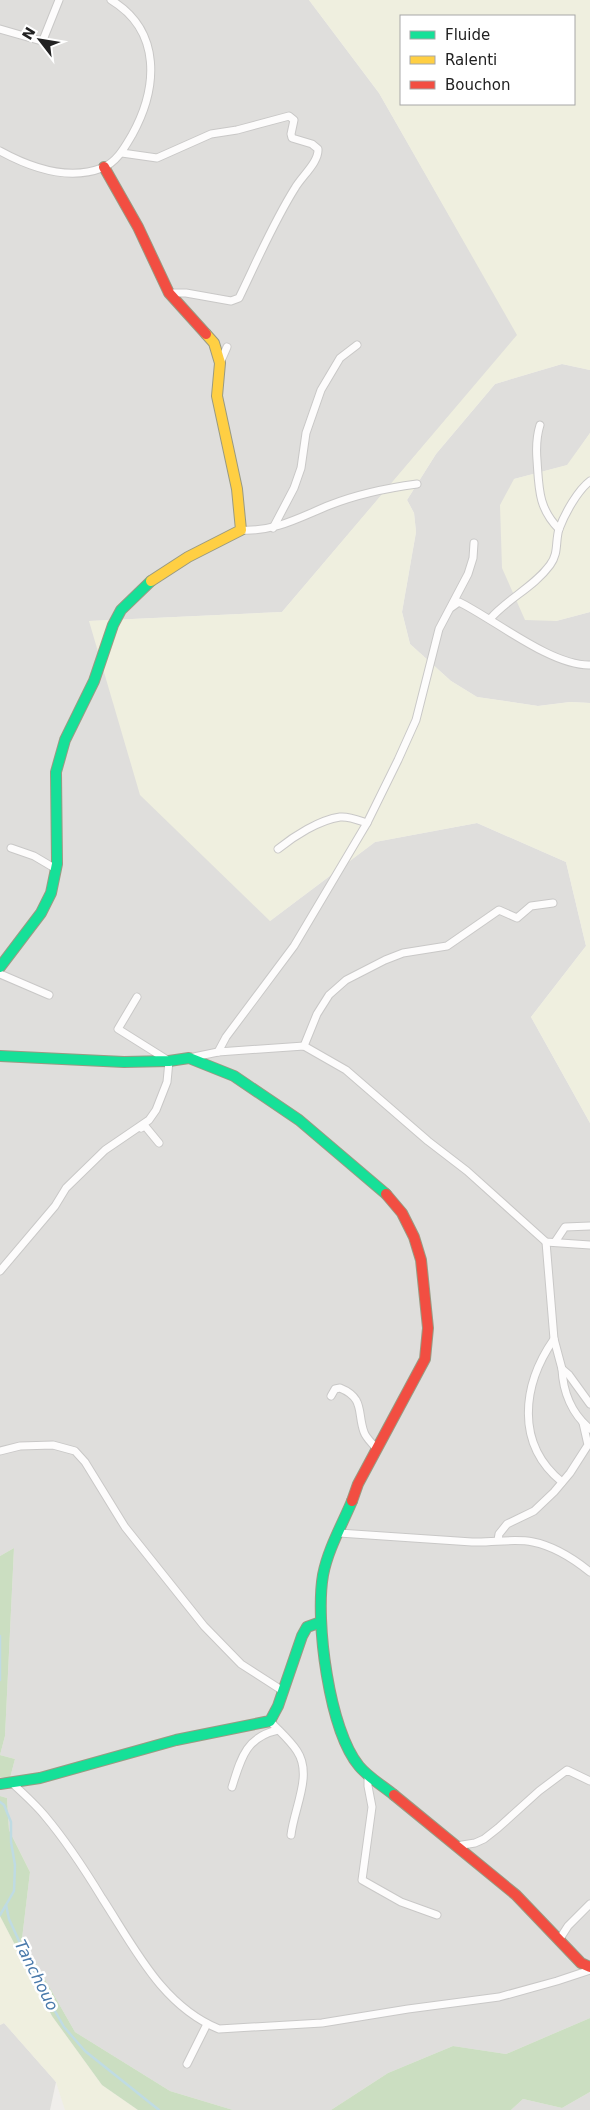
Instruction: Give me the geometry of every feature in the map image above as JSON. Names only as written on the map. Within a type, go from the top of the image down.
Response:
[{"type":"main road","points":[[0,968],[40,912],[51,892],[56,869],[54,799],[59,757],[99,673],[113,624],[127,604],[177,563],[220,539],[241,530],[238,489],[217,396],[220,364],[214,343],[169,293],[138,227],[104,167]]},
{"type":"main road","points":[[0,1056],[71,1061],[170,1061],[189,1058],[242,1080],[299,1120],[384,1191],[402,1213],[414,1237],[421,1260],[428,1328],[425,1359],[358,1484],[339,1534],[331,1548],[323,1576],[321,1622],[332,1707],[337,1726],[352,1757],[368,1776],[516,1896],[581,1963],[590,1968]]},
{"type":"main road","points":[[0,1784],[13,1784],[86,1766],[164,1742],[270,1721],[306,1627],[321,1622]]},
{"type":"street","points":[[0,29],[43,40],[59,0]]},
{"type":"street","points":[[0,151],[38,168],[75,174],[104,167],[122,153],[144,110],[151,81],[150,56],[145,36],[134,19],[111,0]]},
{"type":"street","points":[[122,153],[157,158],[211,134],[237,130],[289,116],[294,120],[292,138],[312,144],[318,148],[316,158],[296,186],[271,230],[239,298],[231,301],[186,293],[169,293]]},
{"type":"street","points":[[273,528],[294,488],[301,468],[306,434],[321,390],[340,358],[357,345]]},
{"type":"street","points":[[220,364],[227,347]]},
{"type":"street","points":[[540,425],[536,444],[538,488],[546,514],[559,529]]},
{"type":"street","points":[[490,619],[514,596],[539,578],[550,566],[556,556],[559,529],[577,493],[590,480]]},
{"type":"street","points":[[241,530],[273,528],[352,497],[377,490],[417,484]]},
{"type":"street","points":[[218,1052],[226,1037],[294,946],[367,823],[416,720],[439,629],[468,574],[474,558],[474,543]]},
{"type":"street","points":[[449,610],[458,602],[543,651],[575,663],[590,665]]},
{"type":"street","points":[[278,849],[289,840],[327,821],[341,817],[367,823]]},
{"type":"street","points":[[11,848],[34,856],[56,869]]},
{"type":"street","points":[[304,1046],[317,1014],[329,995],[346,980],[403,953],[447,946],[499,910],[517,918],[531,906],[553,903]]},
{"type":"street","points":[[0,974],[49,995]]},
{"type":"street","points":[[0,1271],[54,1206],[66,1188],[105,1150],[138,1129],[149,1120],[156,1110],[167,1082],[170,1061],[118,1029],[137,997]]},
{"type":"street","points":[[189,1058],[218,1052],[304,1046],[346,1070],[428,1141],[467,1171],[546,1242],[590,1245]]},
{"type":"street","points":[[138,1129],[145,1126],[159,1142]]},
{"type":"street","points":[[555,1242],[564,1227],[590,1226]]},
{"type":"street","points":[[546,1242],[554,1339],[566,1394],[574,1411],[590,1430]]},
{"type":"street","points":[[554,1339],[541,1357],[536,1373],[528,1407],[529,1425],[538,1457],[549,1471],[562,1482]]},
{"type":"street","points":[[562,1369],[569,1375],[590,1404]]},
{"type":"street","points":[[331,1396],[335,1389],[340,1388],[360,1405],[364,1433],[376,1448]]},
{"type":"street","points":[[498,1540],[499,1534],[507,1524],[534,1511],[570,1473],[588,1445],[583,1423]]},
{"type":"street","points":[[0,1451],[20,1446],[52,1445],[75,1451],[85,1462],[125,1526],[204,1626],[242,1664],[283,1691]]},
{"type":"street","points":[[339,1534],[475,1542],[498,1540],[533,1542],[548,1546],[582,1565],[590,1572]]},
{"type":"street","points":[[270,1721],[296,1750],[303,1763],[303,1779],[291,1835]]},
{"type":"street","points":[[232,1786],[242,1757],[255,1738],[278,1730]]},
{"type":"street","points":[[456,1846],[475,1843],[491,1834],[539,1791],[567,1770],[590,1781]]},
{"type":"street","points":[[368,1776],[372,1807],[362,1880],[401,1902],[437,1915]]},
{"type":"street","points":[[13,1784],[45,1816],[103,1899],[134,1951],[149,1971],[176,2000],[207,2024],[219,2029],[242,2029],[349,2019],[499,1997],[549,1984],[590,1968]]},
{"type":"street","points":[[559,1940],[568,1926],[590,1904]]},
{"type":"street","points":[[187,2064],[207,2024]]},
{"type":"shaded area","points":[[0,0],[309,0],[379,93],[518,335],[282,612],[89,621],[270,921],[375,842],[477,823],[566,862],[586,946],[531,1017],[590,1123],[590,2018],[506,2054],[453,2046],[388,2073],[331,2110],[233,2110],[170,2091],[75,2032],[22,1939],[30,1872],[9,1830],[7,1798],[0,1796],[0,1777],[10,1778],[15,1759],[0,1755],[5,1736],[14,1548],[0,1556]]},
{"type":"shaded area","points":[[562,364],[590,370],[590,433],[568,465],[514,479],[556,621],[590,612],[590,703],[570,702],[538,706],[477,697],[451,681],[410,644],[402,612],[416,532],[414,513],[407,500],[436,454],[495,384]]},
{"type":"shaded area","points":[[4,2023],[56,2082],[50,2110],[0,2110],[0,2025]]},
{"type":"shaded area","points":[[590,2092],[590,2110],[511,2110],[523,2099],[562,2108]]},
{"type":"green space","points":[[309,0],[590,0],[590,370],[562,364],[495,384],[436,454],[407,500],[414,513],[416,532],[402,612],[410,644],[451,681],[477,697],[538,706],[570,702],[590,703],[590,1123],[531,1017],[586,946],[566,862],[477,823],[375,842],[270,921],[140,795],[89,621],[282,612],[517,335],[379,93]]},
{"type":"green space","points":[[590,433],[590,612],[556,621],[525,620],[502,568],[500,505],[514,479],[567,465]]},
{"type":"green space","points":[[14,1548],[5,1736],[0,1755],[0,1556]]},
{"type":"green space","points":[[0,1755],[15,1759],[10,1778],[0,1777]]},
{"type":"green space","points":[[0,1796],[7,1798],[9,1830],[30,1872],[22,1939],[75,2032],[170,2091],[233,2110],[138,2110],[102,2085],[52,2016],[0,1916]]},
{"type":"green space","points":[[0,1916],[52,2016],[102,2085],[138,2110],[65,2110],[56,2082],[4,2023],[0,2025]]},
{"type":"green space","points":[[590,2018],[590,2092],[562,2108],[523,2099],[511,2110],[331,2110],[388,2073],[453,2046],[506,2054]]},
{"type":"waterway","name":"Tanchouo","points":[[0,1636],[0,1680]]},
{"type":"waterway","name":"Tanchouo","points":[[0,1802],[4,1805],[11,1822],[11,1842],[15,1865],[14,1891],[6,1905],[9,1919],[34,1974],[64,2027],[85,2051],[159,2110]]},
{"type":"waterway","name":"Tanchouo","points":[[0,1915],[6,1905]]},
{"type":"traffic: fast","points":[[0,967],[41,913],[51,893],[57,864],[56,772],[65,740],[94,681],[113,625],[121,610],[151,581]]},
{"type":"traffic: fast","points":[[0,1056],[124,1062],[169,1061],[189,1058],[234,1076],[299,1120],[386,1194]]},
{"type":"traffic: fast","points":[[352,1501],[325,1565],[321,1595],[323,1646],[332,1702],[349,1749],[359,1766],[371,1778],[394,1795]]},
{"type":"traffic: fast","points":[[0,1784],[40,1778],[176,1740],[270,1721],[278,1706],[302,1636],[307,1627],[321,1622]]},
{"type":"traffic: slow","points":[[151,581],[188,557],[241,530],[237,489],[217,396],[220,363],[214,343],[206,334]]},
{"type":"traffic: jam","points":[[104,167],[138,227],[169,293],[206,334]]},
{"type":"traffic: jam","points":[[352,1501],[358,1484],[425,1359],[428,1328],[421,1260],[414,1237],[402,1213],[386,1194]]},
{"type":"traffic: jam","points":[[394,1795],[516,1895],[581,1963],[590,1967]]}]
